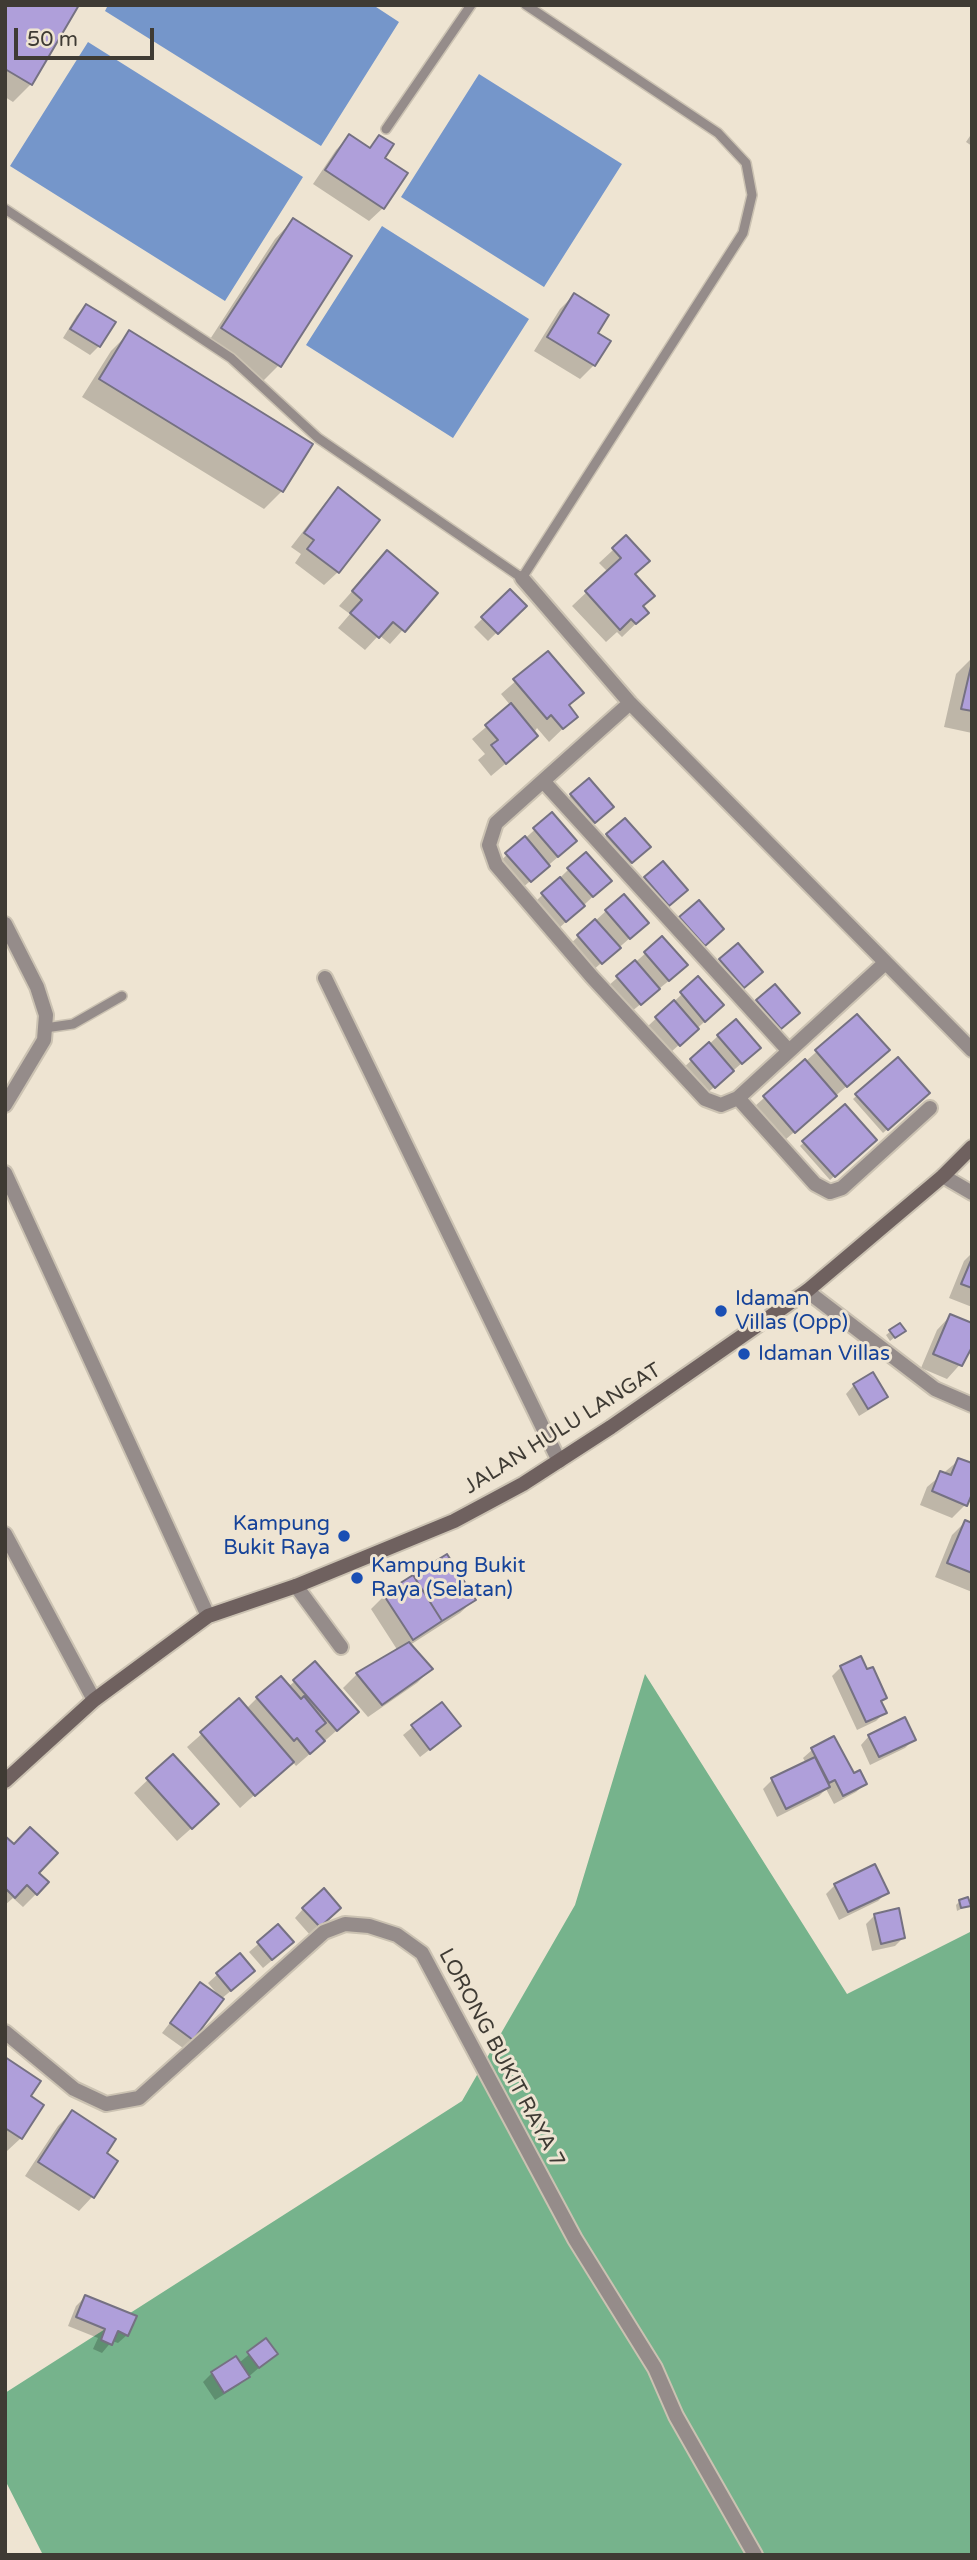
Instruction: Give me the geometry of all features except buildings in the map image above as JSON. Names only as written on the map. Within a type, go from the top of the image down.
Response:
[{"type":"main road","name":"JALAN HULU LANGAT","points":[[5,1781],[94,1700],[208,1616],[296,1586],[454,1521],[559,1461],[807,1291],[943,1176],[972,1147]]},
{"type":"street","points":[[522,578],[630,703],[884,964],[972,1050]]},
{"type":"street","points":[[630,703],[496,823],[489,845],[496,865],[592,977],[705,1099],[721,1105],[738,1098],[884,964]]},
{"type":"street","points":[[543,781],[789,1051]]},
{"type":"street","points":[[5,925],[37,987],[46,1015],[44,1041],[5,1105]]},
{"type":"street","points":[[325,978],[559,1461]]},
{"type":"street","points":[[738,1098],[815,1184],[830,1192],[842,1188],[930,1108]]},
{"type":"street","points":[[5,1173],[208,1616]]},
{"type":"street","points":[[943,1176],[972,1193]]},
{"type":"street","points":[[807,1291],[935,1389],[972,1405]]},
{"type":"street","points":[[5,1534],[94,1700]]},
{"type":"street","points":[[296,1586],[341,1647]]},
{"type":"street","name":"LORONG BUKIT RAYA 7","points":[[5,2032],[74,2089],[106,2104],[139,2098],[324,1932],[345,1924],[369,1926],[397,1935],[422,1953],[575,2239],[656,2368],[677,2416],[755,2555]]},
{"type":"lane","points":[[386,130],[471,5]]},
{"type":"lane","points":[[5,209],[231,358],[318,438],[522,578],[743,233],[752,195],[746,163],[718,133],[526,5]]},
{"type":"lane","points":[[45,1028],[73,1024],[122,996]]},
{"type":"green space","points":[[645,1674],[847,1994],[972,1931],[972,2555],[43,2555],[5,2480],[5,2393],[462,2101],[575,1905]]},
{"type":"water","points":[[108,5],[373,5],[399,22],[321,146],[105,11]]},
{"type":"water","points":[[88,42],[303,177],[225,301],[10,166]]},
{"type":"water","points":[[479,74],[622,164],[544,287],[401,197]]},
{"type":"water","points":[[382,226],[529,319],[453,438],[306,345]]},
{"type":"place","name":"Idaman Villas (Opp)","points":[[721,1311]]},
{"type":"place","name":"Idaman Villas","points":[[744,1354]]},
{"type":"place","name":"Kampung Bukit Raya","points":[[344,1536]]},
{"type":"place","name":"Kampung Bukit Raya (Selatan)","points":[[357,1578]]}]
